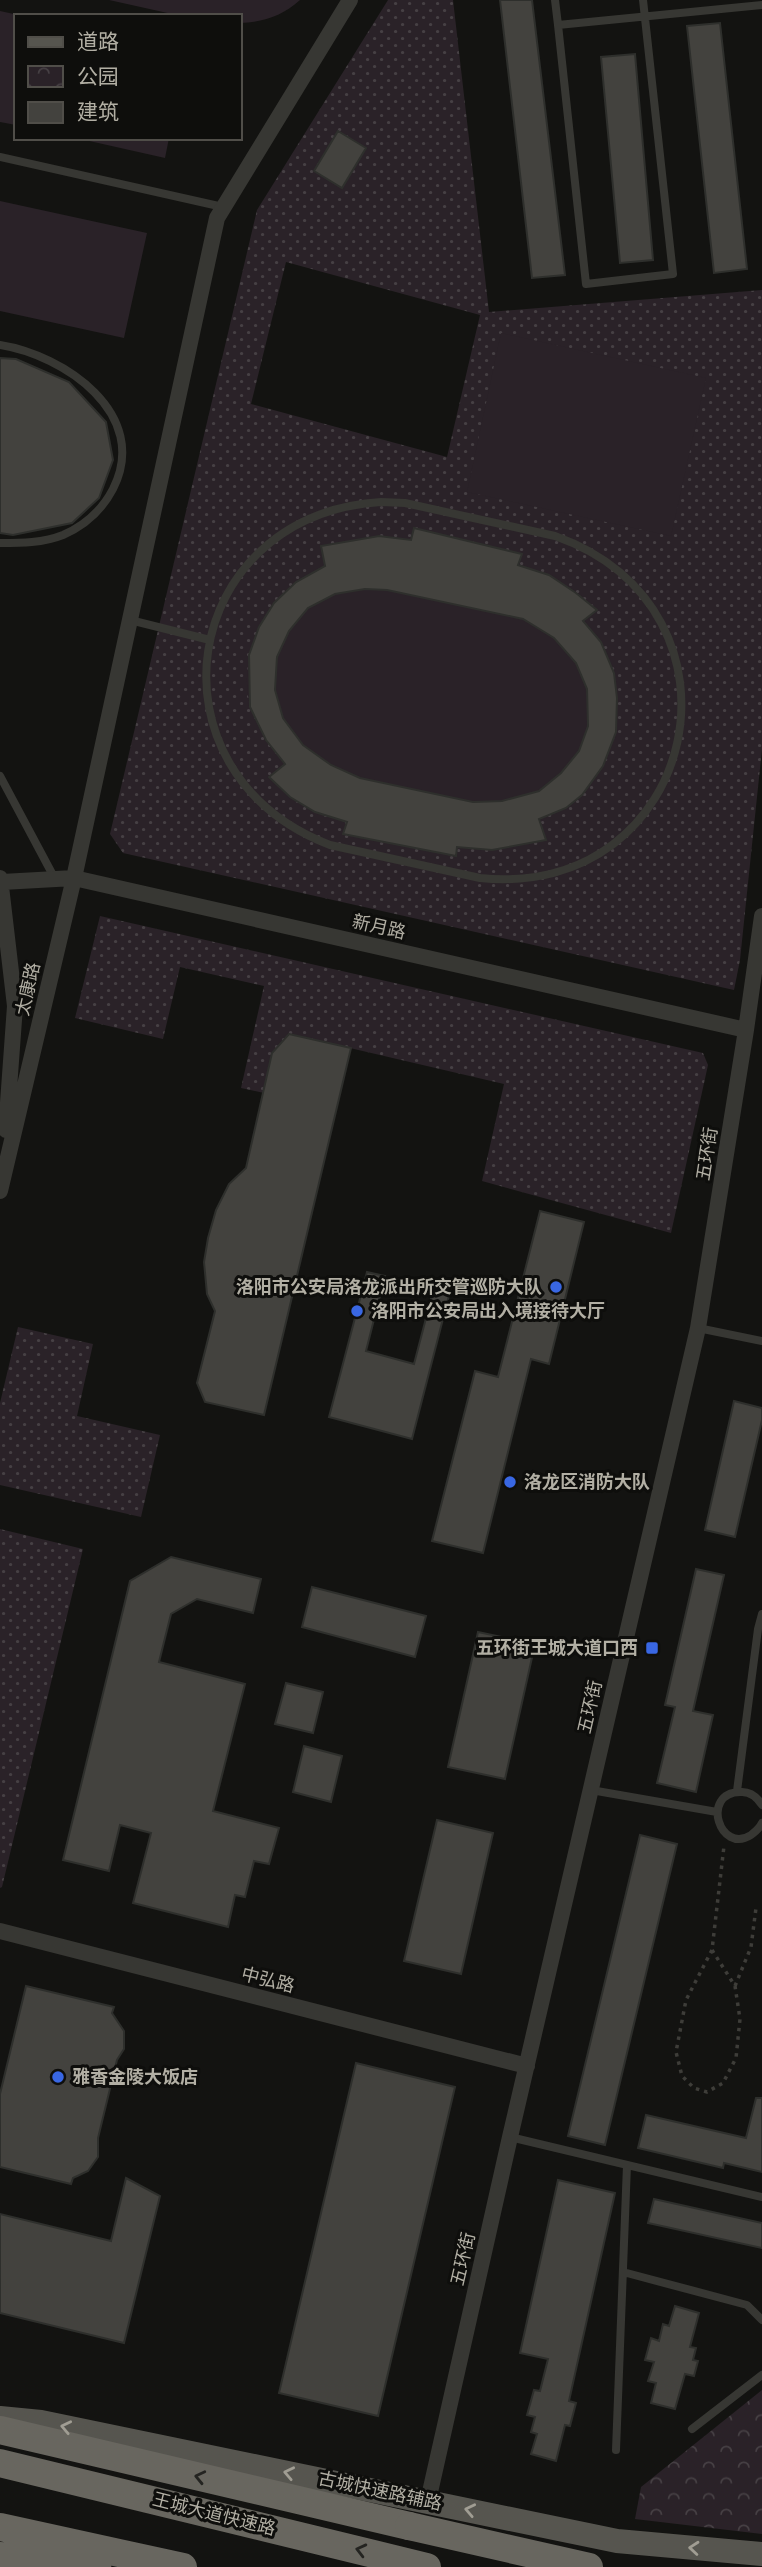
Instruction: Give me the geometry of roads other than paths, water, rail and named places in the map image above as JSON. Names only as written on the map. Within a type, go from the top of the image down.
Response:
[{"type":"highway","points":[[0,2430],[589,2567]]},
{"type":"highway","points":[[0,2439],[202,2511]]},
{"type":"highway","name":"王城大道快速路","points":[[0,2463],[427,2567]]},
{"type":"highway","points":[[0,2527],[183,2567]]},
{"type":"highway","points":[[0,2558],[30,2567]]},
{"type":"highway","points":[[0,2558],[166,2567]]},
{"type":"main road","name":"古城快速路辅路","points":[[0,2418],[41,2422],[617,2541],[762,2554]]},
{"type":"street","name":"太康路","points":[[0,1191],[74,878],[217,218],[351,0]]},
{"type":"street","name":"新月路","points":[[1,880],[74,878],[746,1030]]},
{"type":"street","points":[[0,1166],[6,1133],[15,1006],[1,880]]},
{"type":"street","name":"五环街","points":[[428,2501],[698,1328],[762,916]]},
{"type":"street","name":"中弘路","points":[[0,1931],[527,2066]]},
{"type":"lane","points":[[555,0],[586,284],[673,274],[643,0]]},
{"type":"lane","points":[[558,25],[762,5]]},
{"type":"lane","points":[[0,157],[223,207]]},
{"type":"lane","points":[[0,345],[20,348],[49,360],[76,374],[95,391],[116,422],[121,442],[122,465],[115,486],[103,507],[83,524],[62,535],[44,540],[0,543]]},
{"type":"lane","points":[[358,503],[405,503],[555,536],[576,543],[615,566],[646,598],[659,616],[669,636],[681,679],[683,702],[678,746],[662,787],[651,806],[629,830],[604,851],[585,862],[545,877],[501,881],[480,878],[330,845],[287,825],[268,811],[244,785],[225,756],[215,734],[206,687],[210,640],[227,595],[254,557],[291,527],[334,508],[358,503]]},
{"type":"lane","points":[[130,620],[210,640]]},
{"type":"lane","points":[[0,776],[55,879]]},
{"type":"lane","points":[[698,1328],[762,1341]]},
{"type":"lane","points":[[737,1791],[762,1614]]},
{"type":"lane","points":[[590,1790],[717,1812]]},
{"type":"lane","points":[[762,1805],[752,1794],[737,1791],[723,1798],[717,1812],[720,1827],[732,1837],[747,1837],[760,1828],[762,1823]]},
{"type":"lane","points":[[510,2137],[762,2197]]},
{"type":"lane","points":[[616,2450],[627,2165]]},
{"type":"lane","points":[[623,2272],[747,2305],[762,2320]]},
{"type":"lane","points":[[692,2429],[762,2375]]},
{"type":"place","name":"洛阳市公安局洛龙派出所交管巡防大队","points":[[556,1287]]},
{"type":"place","name":"洛阳市公安局出入境接待大厅","points":[[357,1311]]},
{"type":"place","name":"洛龙区消防大队","points":[[510,1482]]},
{"type":"place","name":"五环街王城大道口西","points":[[652,1648]]},
{"type":"place","name":"雅香金陵大饭店","points":[[58,2077]]}]
